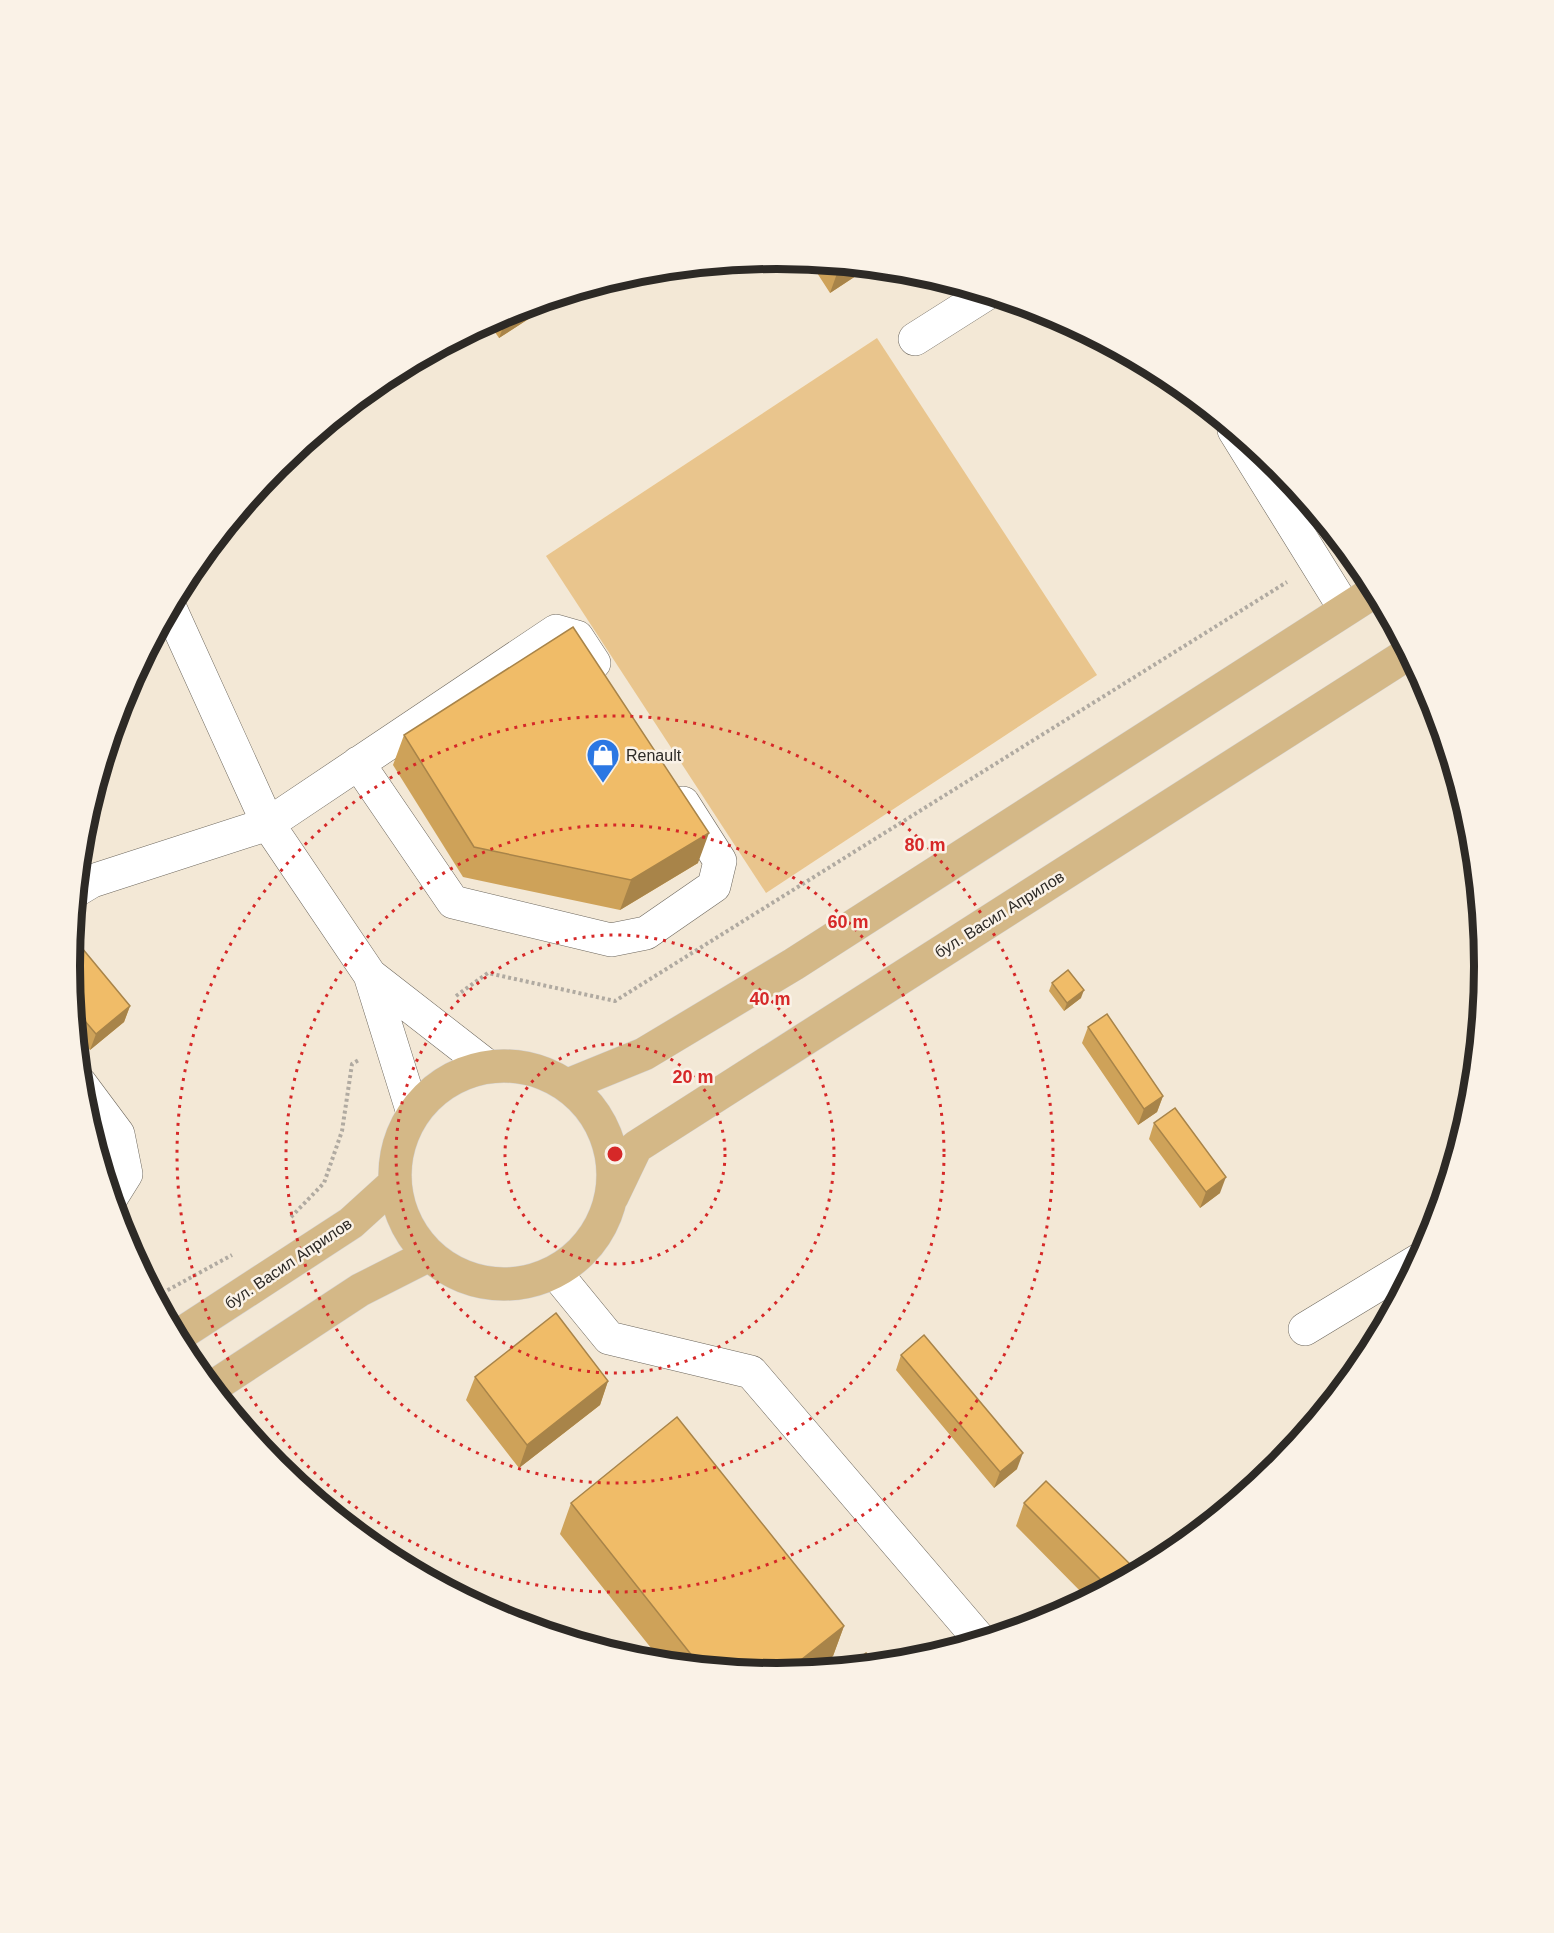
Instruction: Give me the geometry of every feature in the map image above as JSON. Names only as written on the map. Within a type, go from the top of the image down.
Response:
[{"type":"main road","points":[[568,1085],[644,1054],[794,964],[1367,596]]},
{"type":"main road","name":"бул. Васил Априлов","points":[[612,1197],[636,1147],[1403,657]]},
{"type":"main road","points":[[517,1065],[544,1072],[568,1085],[592,1109],[608,1138],[614,1170],[612,1197],[599,1231],[580,1255],[555,1272],[524,1283],[486,1283],[458,1275],[429,1255],[408,1227],[399,1206],[395,1183],[400,1140],[413,1113],[433,1091],[458,1075],[487,1066],[517,1065]]},
{"type":"main road","name":"бул. Васил Априлов","points":[[184,1332],[351,1223],[395,1183]]},
{"type":"main road","points":[[219,1384],[360,1290],[429,1255]]},
{"type":"lane","points":[[915,339],[978,299]]},
{"type":"lane","points":[[1248,452],[1345,609]]},
{"type":"lane","points":[[174,617],[268,824],[370,975],[413,1113]]},
{"type":"lane","points":[[84,885],[268,824],[556,631],[577,637],[608,686]]},
{"type":"lane","points":[[358,763],[453,902],[611,940],[646,933],[714,886],[720,861],[664,774]]},
{"type":"lane","points":[[370,975],[487,1066]]},
{"type":"lane","points":[[92,1100],[118,1134],[126,1174],[116,1189]]},
{"type":"lane","points":[[1305,1329],[1406,1268]]},
{"type":"lane","points":[[555,1272],[609,1338],[751,1372],[976,1635]]},
{"type":"path","points":[[451,1000],[488,974],[615,1001],[1317,563]]},
{"type":"path","points":[[288,1219],[324,1183],[342,1131],[352,1064]]},
{"type":"path","points":[[161,1294],[235,1254]]},
{"type":"shaded area","points":[[731,270],[823,270],[868,275],[913,282],[1001,306],[1044,322],[1126,362],[1202,413],[1237,442],[1270,473],[1330,542],[1357,579],[1403,658],[1437,742],[1451,786],[1469,875],[1473,921],[1473,1012],[1469,1058],[1451,1147],[1437,1191],[1403,1275],[1381,1315],[1357,1354],[1301,1426],[1270,1460],[1202,1520],[1126,1571],[1085,1592],[1044,1611],[958,1640],[913,1651],[823,1663],[731,1663],[686,1658],[641,1651],[553,1627],[510,1611],[428,1571],[352,1520],[317,1491],[284,1460],[224,1391],[197,1354],[151,1275],[117,1191],[103,1147],[85,1058],[81,1012],[81,921],[85,875],[103,786],[117,742],[151,658],[173,618],[197,579],[253,507],[284,473],[352,413],[428,362],[469,341],[510,322],[596,293],[641,282]]},
{"type":"shaded area","points":[[877,338],[1097,675],[766,893],[546,556]]},
{"type":"building","points":[[573,627],[709,833],[631,880],[474,847],[404,735]]},
{"type":"building","points":[[80,946],[130,1006],[96,1034],[81,1017]]},
{"type":"building","points":[[1068,970],[1084,990],[1067,1003],[1052,983]]},
{"type":"building","points":[[1107,1014],[1163,1096],[1144,1109],[1088,1027]]},
{"type":"building","points":[[1175,1108],[1226,1177],[1206,1192],[1154,1123]]},
{"type":"building","points":[[556,1313],[608,1381],[527,1445],[475,1377]]},
{"type":"building","points":[[924,1335],[1023,1453],[1000,1472],[901,1355]]},
{"type":"building","points":[[677,1417],[844,1626],[796,1664],[731,1663],[695,1659],[571,1503]]},
{"type":"building","points":[[1046,1481],[1133,1567],[1104,1583],[1024,1503]]},
{"type":"building","points":[[866,1653],[870,1658],[868,1658],[858,1659]]},
{"type":"place","name":"Renault","points":[[603,784]]}]
